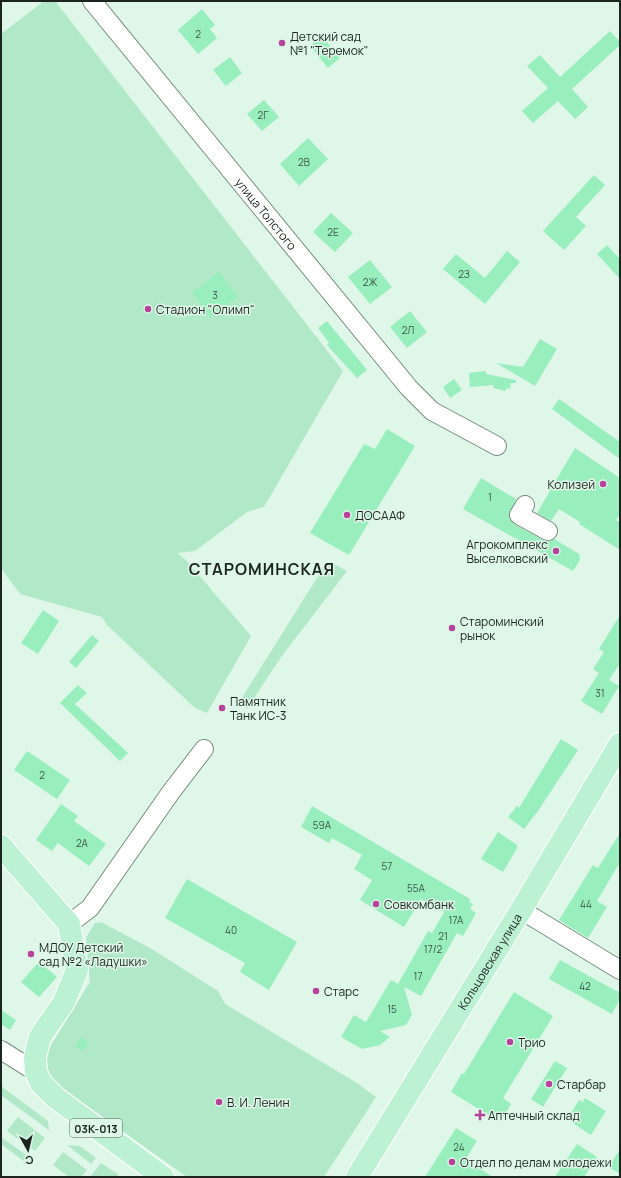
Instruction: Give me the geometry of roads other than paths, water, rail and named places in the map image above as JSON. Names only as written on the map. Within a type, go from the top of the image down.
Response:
[{"type":"main road","name":"Кольцовская улица","points":[[357,1177],[521,910],[620,744]]},
{"type":"main road","points":[[1,846],[69,924],[77,970],[64,1002],[40,1037],[35,1058],[36,1072]]},
{"type":"main road","name":"03К-013","points":[[36,1072],[41,1083],[56,1098],[163,1177]]},
{"type":"street","name":"улица Толстого","points":[[92,1],[409,388],[432,411],[499,442]]},
{"type":"street","points":[[525,505],[520,515],[548,531]]},
{"type":"street","points":[[69,924],[90,908],[171,792],[204,749]]},
{"type":"street","points":[[521,910],[620,970]]},
{"type":"street","points":[[1,1050],[36,1072]]},
{"type":"place","name":"Детский сад №1 \"Теремок\"","points":[[282,43]]},
{"type":"place","name":"Стадион \"Олимп\"","points":[[148,309]]},
{"type":"place","name":"Колизей","points":[[603,484]]},
{"type":"place","name":"ДОСААФ","points":[[347,515]]},
{"type":"place","name":"Агрокомплекс Выселковский","points":[[556,551]]},
{"type":"place","name":"Староминский рынок","points":[[452,628]]},
{"type":"place","name":"Памятник Танк ИС-3","points":[[222,708]]},
{"type":"place","name":"Совкомбанк","points":[[376,904]]},
{"type":"place","name":"МДОУ Детский сад №2 «Ладушки»","points":[[31,954]]},
{"type":"place","name":"Старс","points":[[316,991]]},
{"type":"place","name":"Трио","points":[[510,1042]]},
{"type":"place","name":"Старбар","points":[[549,1084]]},
{"type":"place","name":"В. И. Ленин","points":[[219,1102]]},
{"type":"place","name":"Аптечный склад","points":[[480,1115]]},
{"type":"place","name":"Отдел по делам молодежи","points":[[452,1162]]},
{"type":"district","name":"СТАРОМИНСКАЯ","points":[[262,569]]}]
